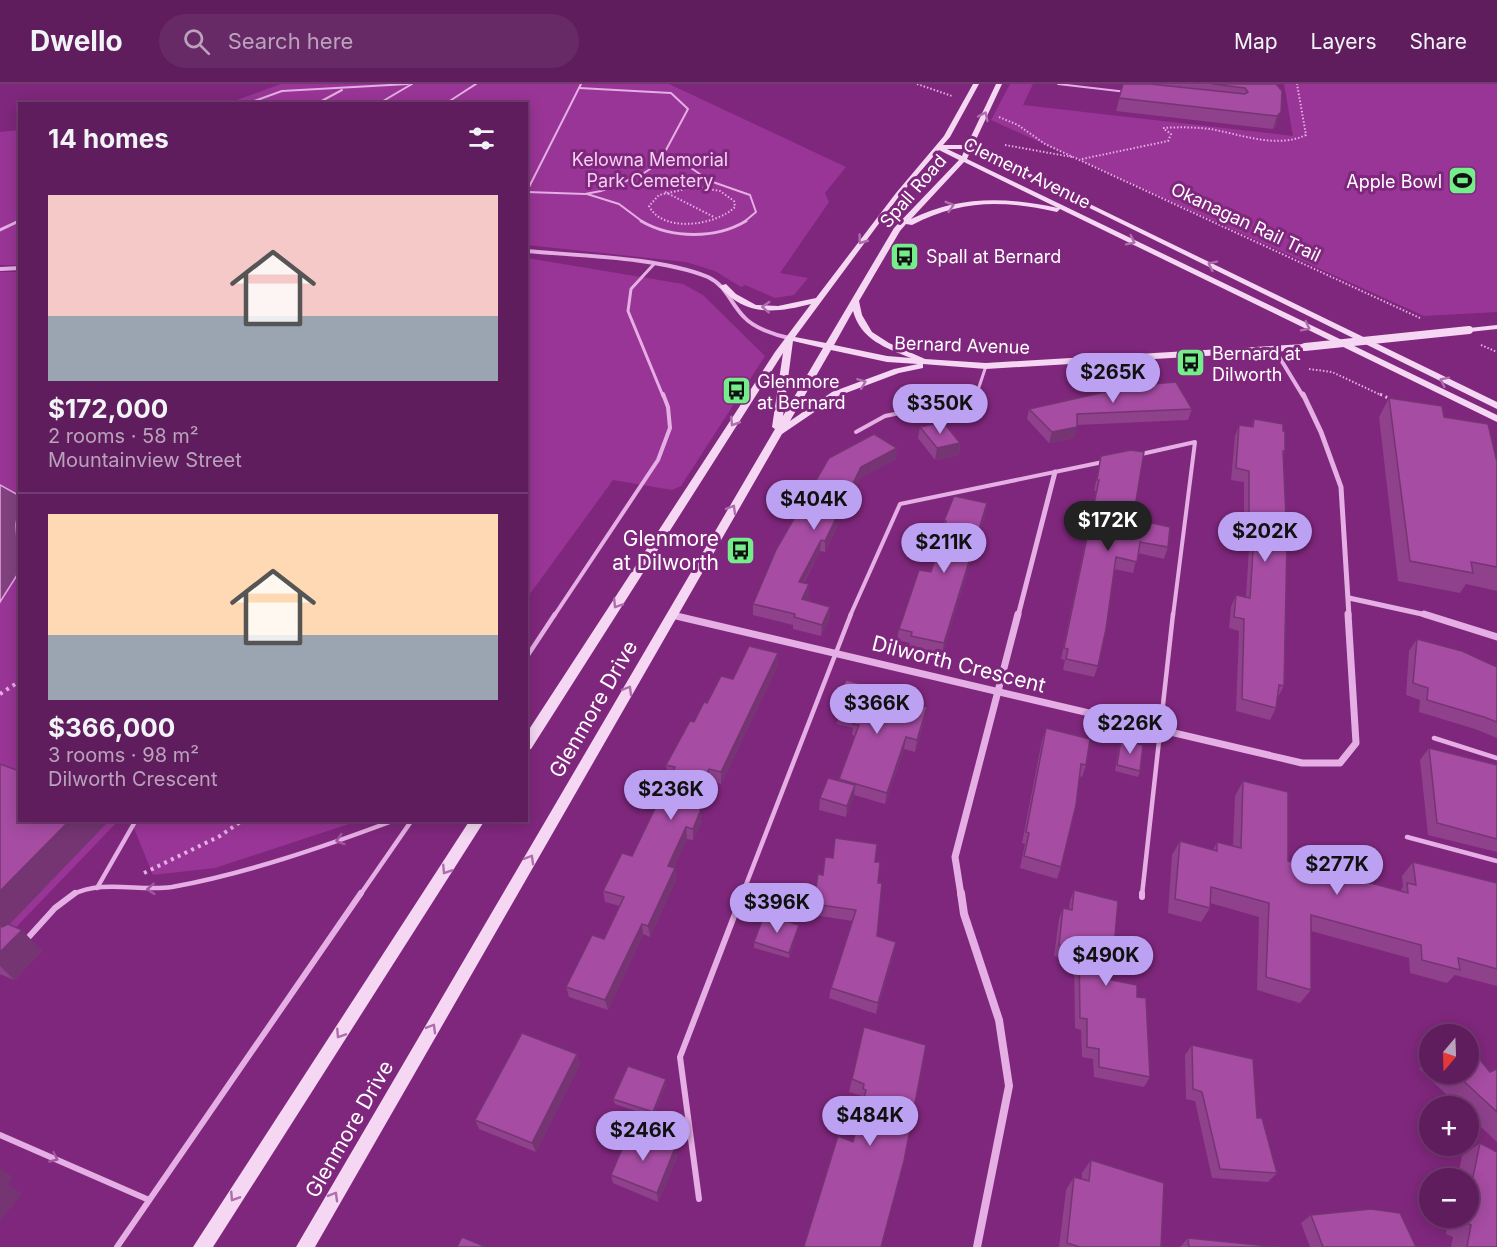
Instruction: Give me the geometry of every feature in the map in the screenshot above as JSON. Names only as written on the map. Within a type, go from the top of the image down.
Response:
[{"type":"main road","name":"Spall Road","points":[[789,338],[898,194],[948,135],[976,84]]},
{"type":"main road","name":"Spall Road","points":[[827,347],[897,230],[963,160],[999,84]]},
{"type":"main road","name":"Clement Avenue","points":[[938,147],[969,147],[987,153],[1057,190],[1497,406]]},
{"type":"main road","name":"Clement Avenue","points":[[938,147],[1497,419]]},
{"type":"main road","points":[[897,230],[947,206],[983,200],[1041,206],[1078,216]]},
{"type":"main road","points":[[723,286],[734,300],[749,306],[772,308],[816,300]]},
{"type":"main road","points":[[855,301],[858,320],[872,337],[933,364]]},
{"type":"main road","name":"Bernard Avenue","points":[[789,338],[887,359],[986,366],[1275,350],[1497,327]]},
{"type":"main road","points":[[776,434],[789,338]]},
{"type":"main road","name":"Glenmore Drive","points":[[528,742],[789,338]]},
{"type":"main road","name":"Glenmore Drive","points":[[305,1247],[827,347]]},
{"type":"main road","points":[[776,434],[835,394],[897,371],[933,364]]},
{"type":"main road","points":[[202,1247],[477,822]]},
{"type":"street","points":[[528,251],[654,264],[691,272],[723,286]]},
{"type":"street","points":[[0,269],[18,267]]},
{"type":"street","name":"Bernard Avenue","points":[[723,286],[744,318],[775,335],[789,338]]},
{"type":"street","name":"Dilworth Crescent","points":[[672,615],[836,651],[1302,763],[1340,763],[1356,743],[1341,487],[1311,404],[1275,350]]},
{"type":"street","points":[[977,1247],[1009,1086],[999,1020],[964,914],[955,857],[1055,472]]},
{"type":"street","points":[[1349,598],[1436,617],[1497,637]]},
{"type":"lane","points":[[252,102],[282,91],[410,84]]},
{"type":"lane","points":[[381,102],[410,84]]},
{"type":"lane","points":[[448,102],[476,84]]},
{"type":"lane","points":[[528,191],[581,84]]},
{"type":"lane","points":[[1058,84],[1127,92]]},
{"type":"lane","points":[[320,102],[344,88]]},
{"type":"lane","points":[[528,193],[585,194],[600,191],[641,175],[659,163],[688,109],[680,99],[670,93],[579,88]]},
{"type":"lane","points":[[585,194],[625,207],[650,225],[686,233],[733,228],[748,221],[756,212],[750,195],[711,181],[691,168],[659,163]]},
{"type":"lane","points":[[0,230],[18,221]]},
{"type":"lane","points":[[528,655],[645,481],[668,438],[671,415],[628,311],[632,289],[654,264]]},
{"type":"lane","points":[[856,432],[885,416],[969,399],[977,393],[986,366]]},
{"type":"lane","points":[[1125,457],[1195,442],[1159,729],[1142,897]]},
{"type":"lane","points":[[699,1199],[680,1057],[836,651],[900,504],[1113,460]]},
{"type":"lane","points":[[1434,738],[1497,758]]},
{"type":"lane","points":[[97,888],[135,822]]},
{"type":"lane","points":[[24,943],[62,902],[77,891],[97,888],[169,887],[283,858],[389,822]]},
{"type":"lane","points":[[117,1247],[411,822]]},
{"type":"lane","points":[[1407,837],[1497,861]]},
{"type":"lane","points":[[0,1135],[149,1200]]},
{"type":"path","points":[[1082,159],[1168,141],[1171,134],[1162,128],[1214,130],[1271,140],[1300,139],[1306,135],[1297,84]]},
{"type":"path","name":"Okanagan Rail Trail","points":[[986,111],[1018,125],[1045,144],[1082,159],[1425,320]]},
{"type":"path","points":[[695,187],[729,195],[735,207],[718,219],[682,223],[658,217],[650,206],[652,200],[665,192],[695,187]]},
{"type":"path","points":[[665,192],[718,219]]},
{"type":"path","points":[[1478,344],[1497,352]]},
{"type":"path","points":[[1309,369],[1332,372],[1394,402]]},
{"type":"path","points":[[0,694],[18,682]]},
{"type":"path","points":[[117,889],[183,851],[223,837],[241,822]]},
{"type":"green space","name":"Kelowna Memorial Park Cemetery","points":[[281,84],[669,84],[846,167],[825,193],[829,202],[780,273],[808,278],[794,295],[775,298],[745,285],[741,287],[715,271],[686,262],[528,245],[528,102],[232,102]]},
{"type":"green space","points":[[1010,84],[1033,84],[1023,105],[1293,136],[1284,84],[1497,84],[1497,312],[1424,316],[991,120]]},
{"type":"green space","points":[[18,130],[18,265],[0,265],[0,132]]},
{"type":"green space","points":[[528,258],[683,284],[703,295],[765,356],[681,486],[672,490],[613,480],[528,597]]},
{"type":"green space","points":[[0,272],[18,272],[18,822],[117,822],[0,944]]},
{"type":"green space","points":[[131,822],[355,822],[215,868],[153,875]]},
{"type":"shaded area","points":[[0,485],[18,495],[16,525],[18,574],[0,602]]},
{"type":"building","points":[[1123,84],[1150,84],[1245,94],[1248,92],[1245,88],[1212,84],[1276,84],[1282,91],[1281,112],[1277,116],[1119,98]]},
{"type":"building","points":[[1176,382],[1192,409],[1077,414],[1077,427],[1052,432],[1029,409],[1119,387]]},
{"type":"building","points":[[1389,398],[1442,406],[1444,417],[1488,424],[1497,462],[1497,567],[1471,562],[1473,573],[1410,561]]},
{"type":"building","points":[[1254,419],[1283,424],[1283,431],[1285,431],[1285,451],[1283,451],[1287,540],[1284,686],[1279,685],[1276,708],[1242,699],[1244,619],[1234,617],[1236,595],[1250,598],[1255,520],[1249,519],[1249,471],[1236,468],[1239,425],[1253,427]]},
{"type":"building","points":[[943,422],[960,443],[937,448],[920,427]]},
{"type":"building","points":[[874,434],[897,448],[861,467],[825,541],[821,540],[799,582],[809,584],[802,599],[830,607],[822,625],[794,617],[795,614],[753,604],[776,550],[829,458]]},
{"type":"building","points":[[1131,450],[1144,452],[1133,519],[1170,527],[1168,547],[1140,542],[1137,562],[1116,557],[1106,629],[1098,666],[1066,659],[1068,649],[1064,648],[1099,480],[1097,480],[1101,456]]},
{"type":"building","points":[[954,496],[987,503],[944,643],[911,636],[912,632],[899,629],[919,570],[931,572],[944,532],[942,531],[946,521],[944,521]]},
{"type":"building","points":[[1417,639],[1462,651],[1497,667],[1497,722],[1427,700],[1428,688],[1413,683]]},
{"type":"building","points":[[749,646],[778,653],[721,772],[709,769],[690,806],[701,809],[693,829],[686,827],[668,866],[675,868],[648,926],[642,924],[605,1000],[566,987],[592,935],[604,939],[624,897],[603,891],[622,853],[632,856],[675,767],[666,765],[690,721],[694,722],[721,676],[733,679]]},
{"type":"building","points":[[846,680],[873,687],[871,693],[927,707],[917,740],[906,737],[887,793],[839,779],[859,725],[853,724],[856,717],[838,713],[842,703],[838,702]]},
{"type":"building","points":[[1046,728],[1090,739],[1086,765],[1081,764],[1076,805],[1061,867],[1024,856],[1029,833],[1026,832]]},
{"type":"building","points":[[1121,740],[1143,745],[1140,771],[1117,765]]},
{"type":"building","points":[[1429,748],[1497,765],[1497,839],[1437,823]]},
{"type":"building","points":[[0,764],[16,770],[18,768],[18,822],[68,822],[0,891]]},
{"type":"building","points":[[828,778],[855,785],[847,806],[820,798]]},
{"type":"building","points":[[1243,781],[1288,792],[1288,861],[1408,893],[1407,883],[1416,885],[1413,862],[1497,883],[1497,969],[1458,958],[1460,970],[1422,960],[1421,945],[1311,915],[1311,990],[1266,977],[1269,903],[1211,887],[1210,908],[1175,899],[1180,841],[1217,851],[1217,842],[1241,848]]},
{"type":"building","points":[[835,838],[877,844],[875,862],[880,862],[878,883],[882,883],[877,936],[896,942],[878,1003],[831,988],[856,910],[814,904],[818,874],[823,875],[825,857],[833,858]]},
{"type":"building","points":[[1074,890],[1118,901],[1111,980],[1137,985],[1137,997],[1146,998],[1150,1077],[1099,1067],[1099,1049],[1087,1047],[1087,1019],[1080,1018],[1079,950],[1059,945],[1063,908],[1072,910]]},
{"type":"building","points":[[764,915],[799,925],[789,953],[754,942]]},
{"type":"building","points":[[0,923],[2,927],[8,924],[22,930],[0,952]]},
{"type":"building","points":[[864,1027],[926,1045],[904,1161],[881,1247],[806,1247],[804,1246],[838,1136],[853,1142],[866,1090],[863,1089],[864,1084],[852,1079]]},
{"type":"building","points":[[522,1033],[577,1054],[532,1143],[475,1120]]},
{"type":"building","points":[[1192,1045],[1253,1059],[1257,1118],[1262,1118],[1277,1173],[1220,1169],[1202,1092],[1193,1089]]},
{"type":"building","points":[[1479,1058],[1490,1072],[1497,1069],[1497,1112],[1467,1084],[1479,1084]]},
{"type":"building","points":[[628,1066],[666,1079],[653,1112],[613,1099]]},
{"type":"building","points":[[630,1130],[675,1148],[657,1193],[611,1175]]},
{"type":"building","points":[[1480,1143],[1497,1152],[1497,1247],[1467,1247],[1470,1228],[1479,1228],[1479,1168],[1475,1168]]},
{"type":"building","points":[[1091,1160],[1164,1183],[1161,1247],[1080,1247],[1067,1243],[1074,1177],[1089,1181]]},
{"type":"building","points":[[1371,1209],[1400,1213],[1416,1247],[1323,1247],[1311,1215]]},
{"type":"building","points":[[462,1237],[486,1247],[457,1247]]},
{"type":"building","points":[[1188,1238],[1278,1247],[1189,1247]]},
{"type":"place","name":"Apple Bowl","points":[[1463,181]]},
{"type":"place","name":"Spall at Bernard","points":[[905,256]]},
{"type":"place","name":"Bernard at Dilworth","points":[[1191,363]]},
{"type":"place","name":"Glenmore at Bernard","points":[[736,391]]},
{"type":"place","name":"Glenmore at Dilworth","points":[[740,550]]}]
